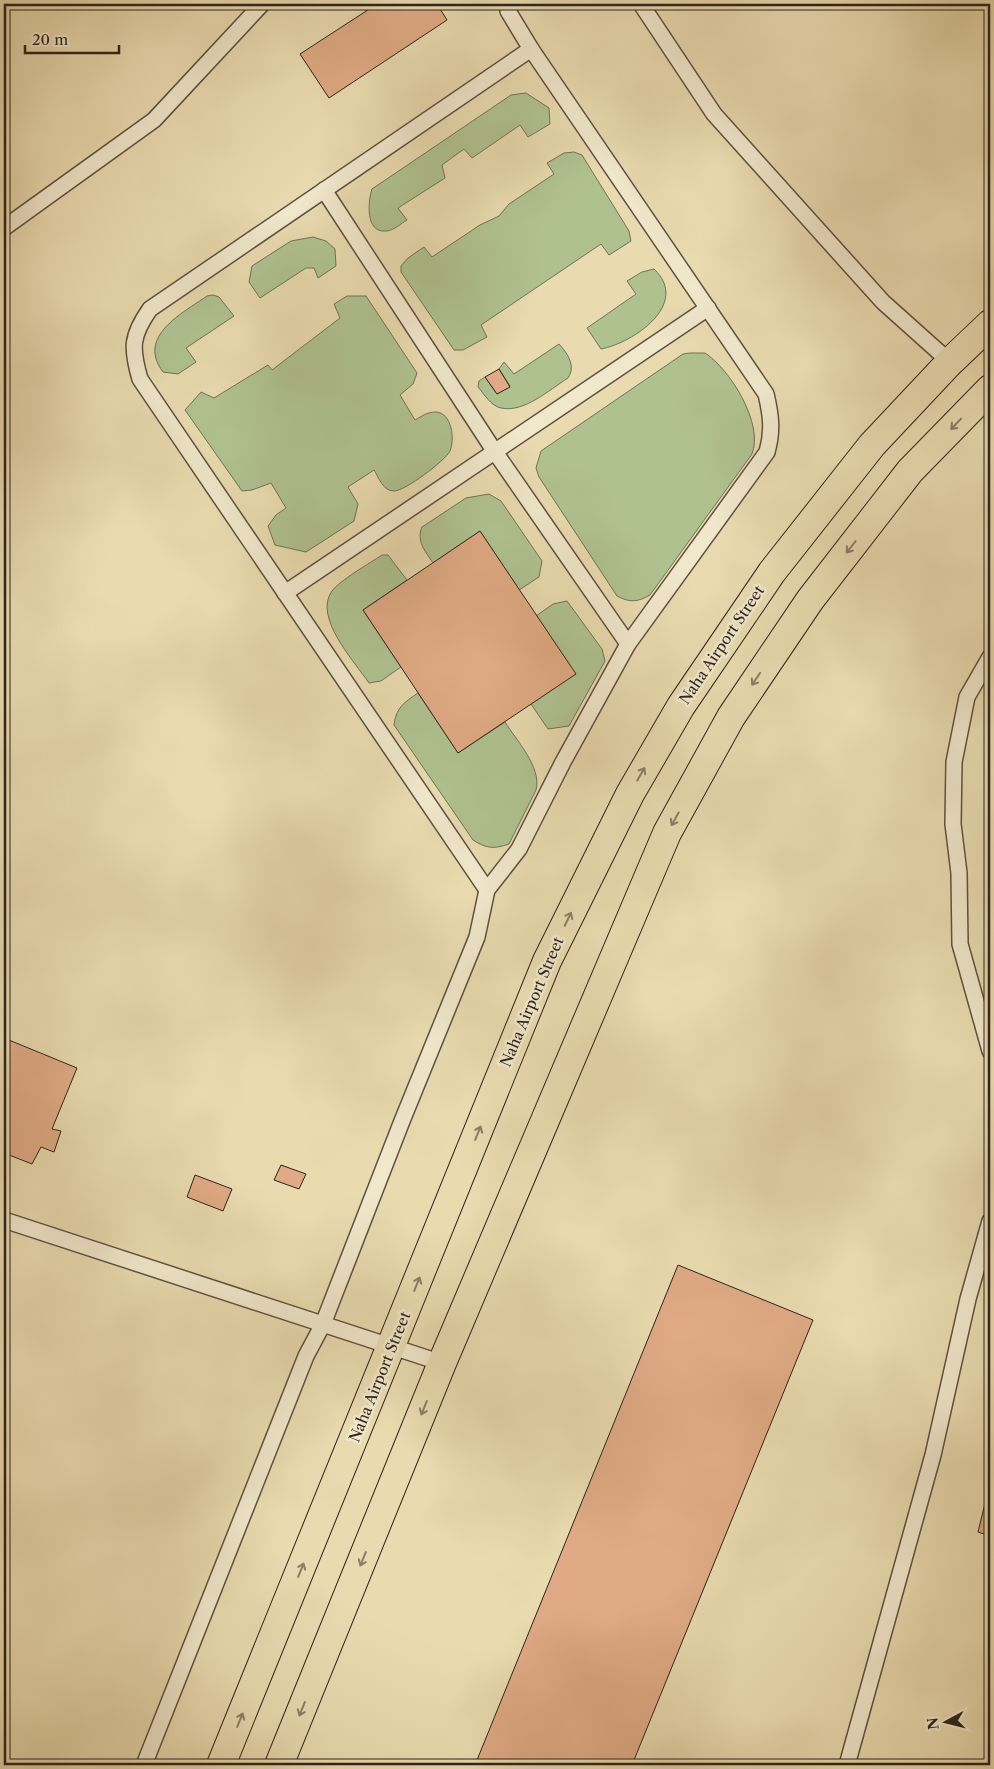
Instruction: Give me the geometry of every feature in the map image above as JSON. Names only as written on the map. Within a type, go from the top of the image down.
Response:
[{"type":"highway","name":"Naha Airport Street","points":[[221,1765],[547,960],[630,794],[681,706],[772,572],[872,445],[950,362],[990,324]]},
{"type":"highway","points":[[279,1765],[442,1363],[668,833],[731,716],[810,600],[910,471],[990,389]]},
{"type":"lane","points":[[4,228],[154,120],[262,4]]},
{"type":"lane","points":[[144,1765],[306,1356],[323,1324],[402,1121],[477,937],[487,890],[519,850],[562,762],[628,644],[767,452],[772,434],[771,414],[766,394],[531,49],[508,11],[508,4]]},
{"type":"lane","points":[[641,4],[714,114],[883,302],[950,362]]},
{"type":"lane","points":[[487,890],[140,379],[133,344],[138,327],[150,309],[531,49]]},
{"type":"lane","points":[[324,190],[495,452],[628,644]]},
{"type":"lane","points":[[285,593],[708,308]]},
{"type":"lane","points":[[990,657],[967,697],[954,762],[953,824],[959,873],[960,944],[990,1051]]},
{"type":"lane","points":[[4,1220],[442,1363]]},
{"type":"lane","points":[[847,1765],[933,1455],[968,1299],[990,1222]]},
{"type":"green space","points":[[526,93],[549,108],[550,124],[528,137],[520,125],[472,158],[464,149],[442,165],[445,178],[398,208],[407,220],[389,231],[379,230],[374,227],[371,222],[369,208],[372,189],[511,95]]},
{"type":"green space","points":[[574,152],[582,155],[629,231],[631,241],[609,255],[601,244],[481,325],[487,337],[463,350],[454,350],[401,272],[401,266],[408,258],[424,247],[432,257],[480,225],[499,216],[509,204],[554,174],[547,163],[564,153]]},
{"type":"green space","points":[[313,237],[326,241],[335,249],[336,266],[318,278],[314,268],[306,268],[260,298],[249,282],[252,266],[291,241]]},
{"type":"green space","points":[[654,269],[664,282],[666,295],[662,308],[642,330],[628,339],[601,349],[587,328],[636,294],[627,281],[642,272]]},
{"type":"green space","points":[[207,296],[219,297],[234,316],[186,348],[196,362],[178,374],[163,372],[156,359],[155,347],[159,337],[175,318]]},
{"type":"green space","points":[[347,296],[366,296],[417,373],[413,384],[400,395],[415,420],[425,414],[441,413],[449,422],[452,440],[447,456],[415,481],[399,490],[387,489],[374,470],[348,487],[358,504],[354,521],[306,552],[275,545],[268,526],[276,515],[286,508],[271,483],[252,490],[242,491],[185,410],[201,392],[214,398],[268,365],[272,370],[340,318],[334,304]]},
{"type":"green space","points":[[559,344],[570,360],[571,369],[568,378],[527,404],[510,409],[497,407],[478,387],[479,381],[485,377],[497,394],[510,386],[499,369],[504,362],[514,374]]},
{"type":"green space","points":[[705,353],[725,371],[734,384],[749,413],[753,428],[754,442],[752,454],[650,595],[638,600],[626,600],[617,596],[539,477],[536,468],[541,451],[683,354]]},
{"type":"green space","points":[[489,494],[501,501],[542,561],[539,577],[519,590],[480,531],[433,563],[424,550],[421,541],[420,532],[422,527],[466,498]]},
{"type":"green space","points":[[382,555],[388,555],[407,580],[363,610],[401,667],[381,681],[369,683],[331,626],[328,602],[332,591],[341,582]]},
{"type":"green space","points":[[567,601],[602,649],[605,661],[569,726],[548,729],[531,704],[536,616],[553,604]]},
{"type":"green space","points":[[418,693],[458,753],[505,722],[527,754],[535,772],[536,790],[509,844],[491,847],[473,840],[394,725],[399,709]]},
{"type":"building","points":[[377,4],[437,4],[447,20],[329,98],[300,54]]},
{"type":"building","points":[[499,369],[510,387],[497,394],[485,377]]},
{"type":"building","points":[[480,531],[576,674],[458,753],[363,610]]},
{"type":"building","points":[[4,1038],[77,1068],[52,1129],[61,1131],[54,1152],[41,1147],[32,1164],[4,1153]]},
{"type":"building","points":[[281,1165],[306,1174],[299,1189],[274,1180]]},
{"type":"building","points":[[195,1175],[232,1189],[223,1211],[187,1197]]},
{"type":"building","points":[[678,1265],[813,1320],[632,1765],[475,1765]]},
{"type":"building","points":[[990,1483],[990,1536],[978,1532]]}]
